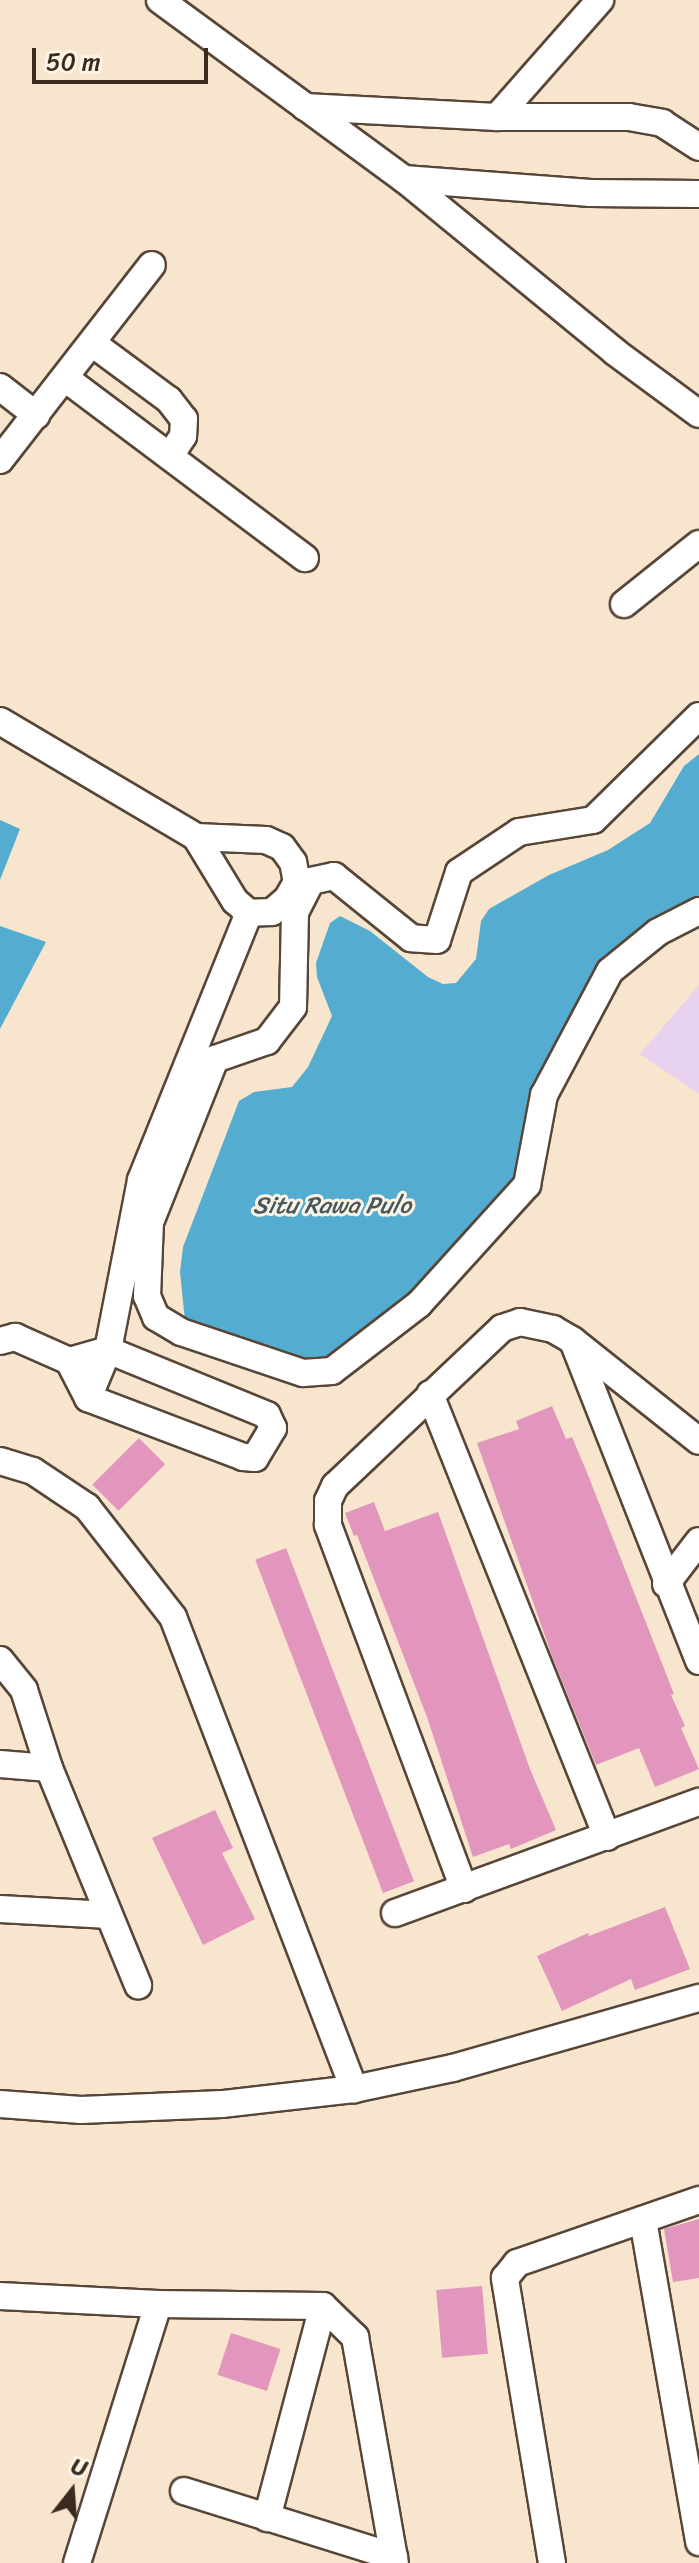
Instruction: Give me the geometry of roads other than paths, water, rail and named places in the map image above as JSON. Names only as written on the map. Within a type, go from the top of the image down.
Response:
[{"type":"street","points":[[160,0],[404,179],[615,352],[699,414]]},
{"type":"street","points":[[497,117],[600,0]]},
{"type":"street","points":[[305,107],[497,117],[629,117],[662,123],[699,147]]},
{"type":"street","points":[[404,179],[590,193],[699,194]]},
{"type":"street","points":[[0,460],[152,265]]},
{"type":"street","points":[[92,343],[169,400],[184,419],[185,431],[170,456]]},
{"type":"street","points":[[65,378],[305,558]]},
{"type":"street","points":[[0,387],[36,415]]},
{"type":"street","points":[[624,604],[699,544]]},
{"type":"street","points":[[699,716],[593,820],[519,832],[459,872],[437,940],[411,938],[334,876],[311,881],[295,912],[293,1007],[267,1041],[215,1059],[150,1222],[147,1296],[156,1317],[181,1332],[303,1373],[332,1371],[419,1304],[527,1185],[544,1095],[610,971],[658,932],[699,911]]},
{"type":"street","points":[[0,721],[196,837],[235,901],[249,913],[272,912],[287,899],[297,882],[293,862],[282,847],[266,840],[196,837]]},
{"type":"street","points":[[88,1398],[108,1350],[141,1180],[249,913]]},
{"type":"street","points":[[464,1889],[328,1525],[328,1501],[335,1486],[502,1328],[525,1322],[553,1329],[572,1340],[699,1441]]},
{"type":"street","points":[[0,1341],[15,1337],[69,1361],[88,1398],[252,1460],[273,1428],[267,1415],[108,1350],[69,1361]]},
{"type":"street","points":[[572,1340],[666,1584],[699,1659]]},
{"type":"street","points":[[430,1394],[607,1837]]},
{"type":"street","points":[[0,1461],[33,1471],[87,1507],[173,1617],[354,2089]]},
{"type":"street","points":[[666,1584],[699,1541]]},
{"type":"street","points":[[0,1660],[24,1690],[49,1768],[138,1985]]},
{"type":"street","points":[[0,1764],[49,1768]]},
{"type":"street","points":[[395,1913],[699,1802]]},
{"type":"street","points":[[0,1909],[109,1915]]},
{"type":"street","points":[[0,2104],[81,2110],[222,2104],[354,2089],[453,2068],[699,1998]]},
{"type":"street","points":[[552,2563],[505,2278],[517,2263],[699,2200]]},
{"type":"street","points":[[643,2220],[699,2542]]},
{"type":"street","points":[[0,2296],[158,2304],[323,2306],[355,2337],[394,2560],[184,2491]]},
{"type":"street","points":[[77,2563],[158,2304]]},
{"type":"street","points":[[267,2518],[323,2306]]},
{"type":"water","name":"Situ Rawa Pulo","points":[[699,754],[699,905],[609,967],[518,1193],[340,1361],[313,1365],[185,1321],[180,1272],[183,1247],[239,1101],[254,1092],[292,1087],[308,1067],[332,1016],[317,977],[316,963],[330,923],[340,916],[370,931],[428,977],[443,984],[456,983],[476,959],[481,921],[489,909],[549,875],[608,850],[650,823],[684,766]]},
{"type":"water","points":[[0,820],[20,829],[0,880]]},
{"type":"water","points":[[0,926],[46,942],[0,1029]]}]
